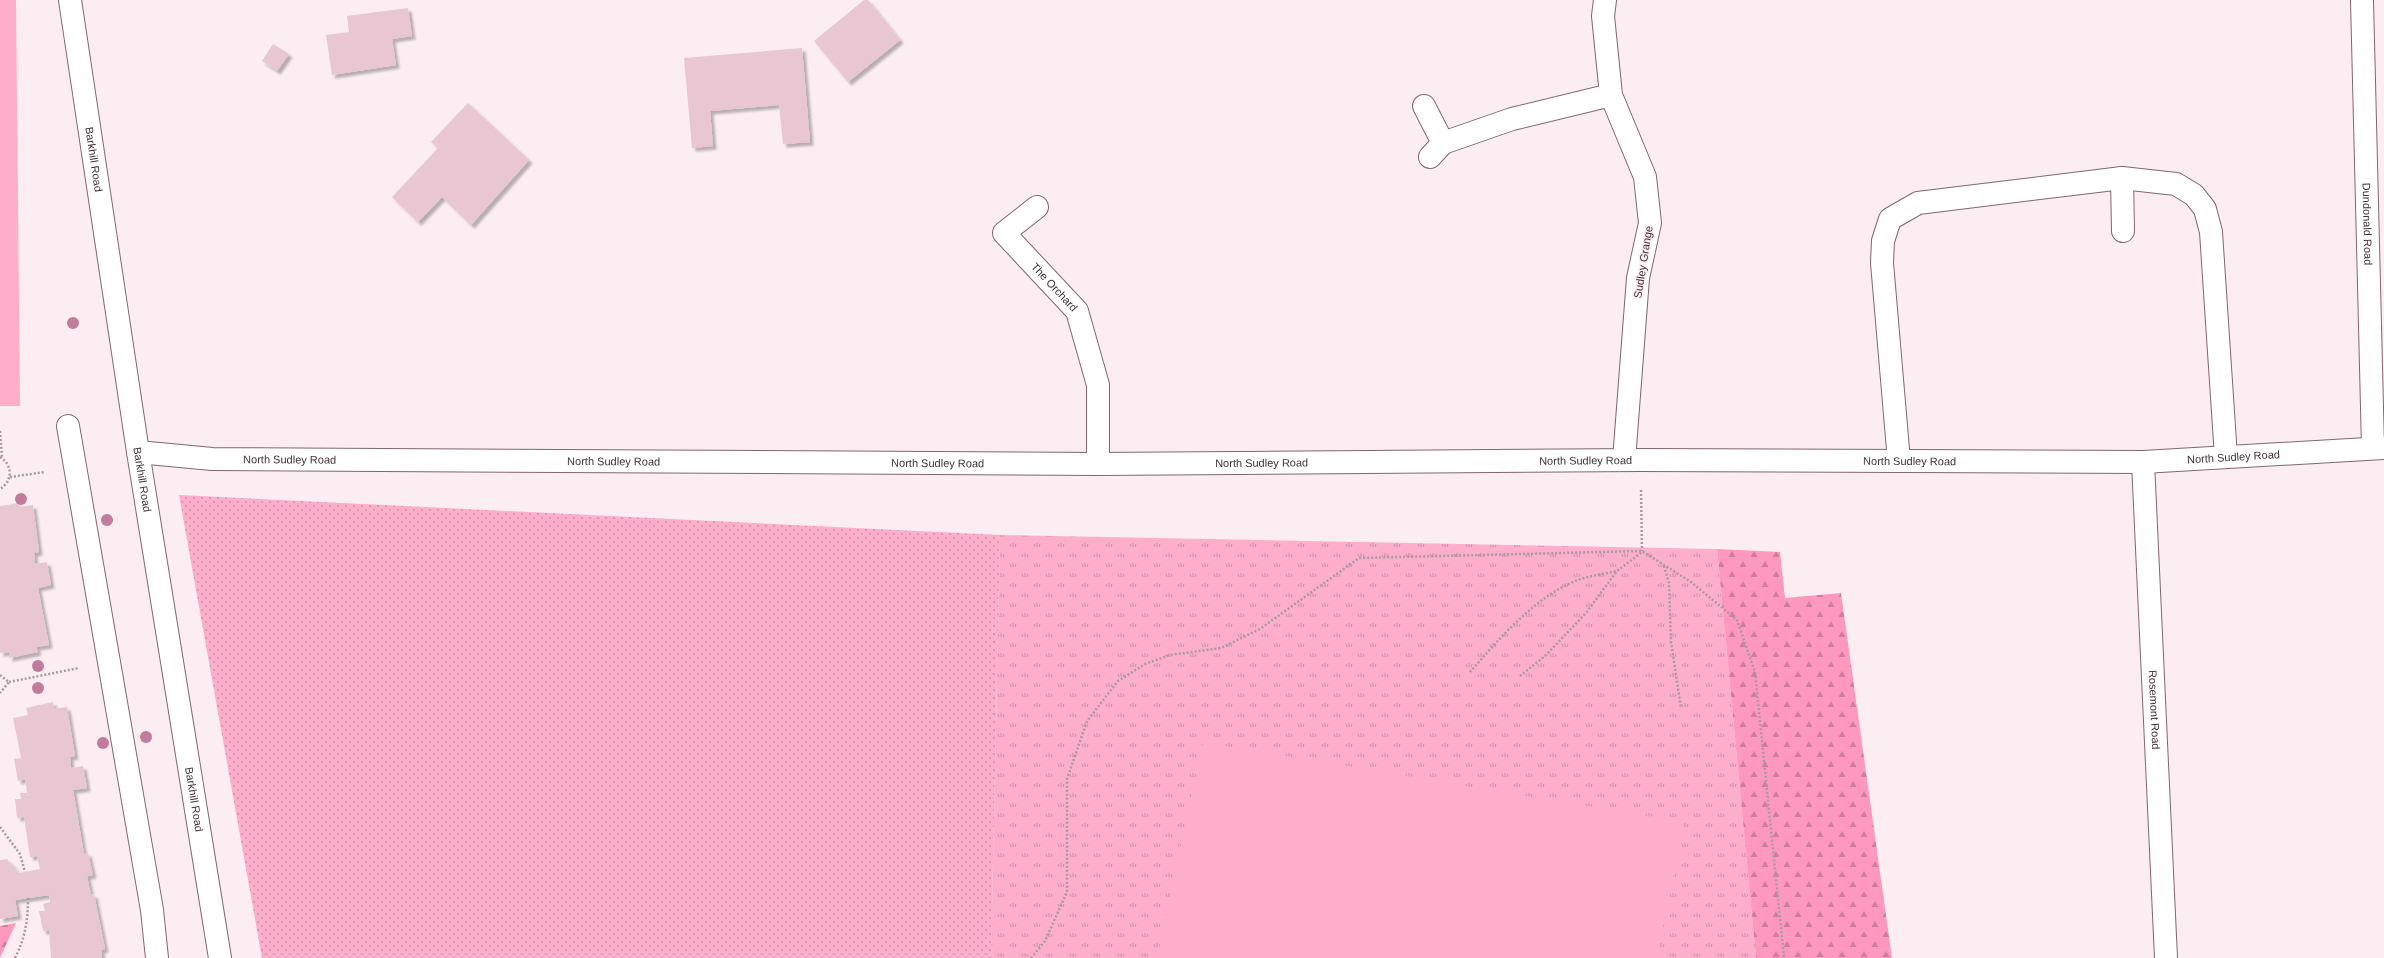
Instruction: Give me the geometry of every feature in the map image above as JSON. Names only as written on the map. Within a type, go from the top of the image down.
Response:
[{"type":"street","name":"Barkhill Road","points":[[70,0],[138,452],[220,958]]},
{"type":"street","name":"Sudley Grange","points":[[1605,0],[1603,16],[1611,95],[1645,176],[1650,223],[1638,278],[1632,460]]},
{"type":"street","name":"Dundonald Road","points":[[2362,0],[2378,448]]},
{"type":"street","points":[[1424,106],[1437,150],[1512,119],[1611,95]]},
{"type":"street","points":[[2122,178],[2123,231]]},
{"type":"street","points":[[1899,461],[1882,263],[1883,241],[1890,219],[1918,203],[2122,178],[2176,184],[2194,195],[2205,209],[2211,232],[2226,457]]},
{"type":"street","name":"The Orchard","points":[[1037,207],[1004,233],[1077,311],[1098,385],[1098,464]]},
{"type":"street","points":[[68,426],[152,910],[157,958]]},
{"type":"street","name":"North Sudley Road","points":[[138,452],[212,459],[1098,464],[1632,460],[2143,462],[2378,448]]},
{"type":"street","name":"Rosemont Road","points":[[2143,462],[2166,958]]},
{"type":"path","points":[[0,431],[1,457],[9,466],[10,477]]},
{"type":"path","points":[[1632,460],[1642,551]]},
{"type":"path","points":[[0,489],[10,477],[76,468]]},
{"type":"path","points":[[1520,676],[1546,655],[1586,613],[1617,571],[1642,551]]},
{"type":"path","points":[[1031,958],[1045,941],[1067,892],[1067,779],[1087,721],[1118,682],[1145,664],[1170,655],[1221,648],[1260,629],[1359,558],[1642,551],[1691,582],[1737,620],[1755,672],[1784,958]]},
{"type":"path","points":[[1664,565],[1669,583],[1671,642],[1681,708]]},
{"type":"path","points":[[1470,672],[1504,634],[1548,596],[1580,579],[1617,571]]},
{"type":"path","points":[[0,692],[9,682],[109,662]]},
{"type":"path","points":[[0,675],[9,682]]},
{"type":"path","points":[[0,827],[1,832],[20,854],[25,872]]},
{"type":"path","points":[[15,958],[22,942],[28,920],[28,898]]},
{"type":"green space","points":[[0,0],[16,0],[20,406],[0,406]]},
{"type":"green space","points":[[179,495],[1000,535],[991,958],[262,958]]},
{"type":"green space","points":[[1000,535],[1717,549],[1756,958],[991,958]]},
{"type":"green space","points":[[1717,549],[1780,552],[1785,598],[1841,593],[1892,958],[1756,958]]},
{"type":"green space","points":[[1203,742],[1684,822],[1657,958],[1157,958]]},
{"type":"green space","points":[[16,923],[0,958],[0,926]]},
{"type":"building","points":[[864,0],[868,0],[900,40],[848,82],[814,41]]},
{"type":"building","points":[[408,8],[412,36],[392,39],[396,65],[332,75],[326,35],[349,32],[347,16]]},
{"type":"building","points":[[273,44],[289,54],[277,71],[262,61]]},
{"type":"building","points":[[802,48],[810,142],[783,144],[779,105],[710,111],[713,146],[692,148],[684,58]]},
{"type":"building","points":[[468,103],[529,160],[471,225],[442,197],[418,222],[392,197],[438,148],[431,142]]},
{"type":"building","points":[[19,503],[20,507],[33,505],[39,552],[34,553],[35,564],[47,562],[51,585],[38,588],[49,645],[36,647],[38,652],[9,658],[9,652],[0,653],[0,506]]},
{"type":"building","points":[[53,702],[54,709],[67,707],[75,756],[70,757],[71,768],[83,766],[87,788],[73,790],[84,854],[88,853],[93,875],[87,876],[91,895],[94,894],[105,949],[101,950],[102,958],[51,958],[49,931],[43,931],[39,911],[45,911],[43,904],[50,902],[49,895],[15,900],[18,916],[0,919],[0,860],[7,859],[19,873],[40,869],[37,856],[30,857],[24,817],[17,818],[15,799],[21,799],[20,793],[27,793],[25,779],[18,781],[14,759],[21,758],[13,718],[28,715],[26,708]]}]
